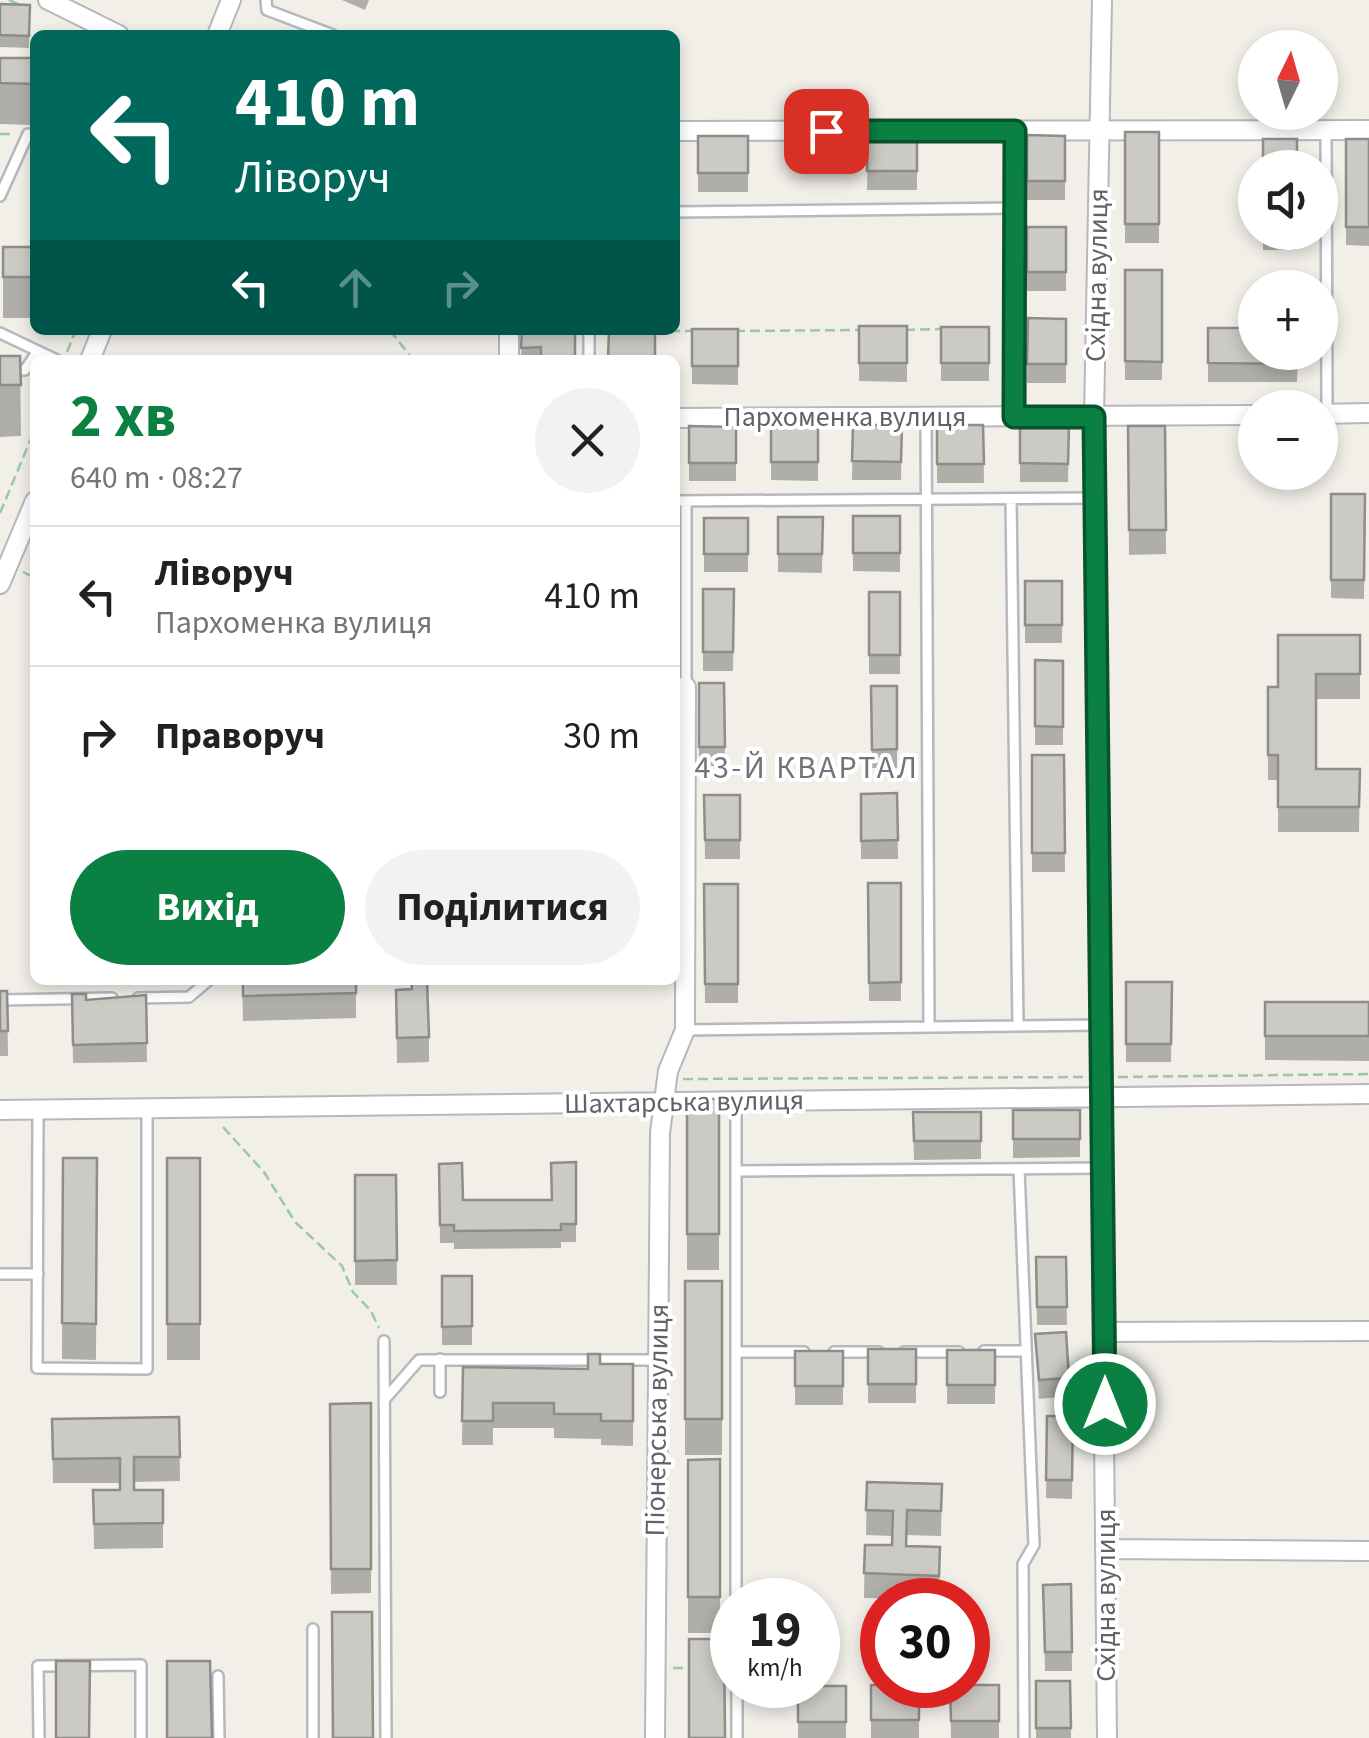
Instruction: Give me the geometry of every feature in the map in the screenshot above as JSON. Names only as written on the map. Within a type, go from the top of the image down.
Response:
[{"type":"street","points":[[48,0],[109,30]]},
{"type":"street","points":[[220,30],[231,0]]},
{"type":"street","name":"Східна вулиця","points":[[1102,0],[1094,417],[1107,1738]]},
{"type":"street","points":[[680,131],[1326,130]]},
{"type":"street","points":[[1338,130],[1369,130]]},
{"type":"street","points":[[1338,414],[1369,413]]},
{"type":"street","name":"Пархоменка вулиця","points":[[680,418],[1238,415]]},
{"type":"street","points":[[0,584],[7,551],[30,510]]},
{"type":"street","points":[[680,688],[685,1030]]},
{"type":"street","name":"Піонерська вулиця","points":[[654,1738],[664,1102],[667,1079],[685,1030]]},
{"type":"street","name":"Шахтарська вулиця","points":[[0,1110],[1369,1094]]},
{"type":"street","points":[[1105,1332],[1369,1330]]},
{"type":"street","points":[[1105,1549],[1369,1551]]},
{"type":"lane","points":[[266,0],[267,10],[320,30]]},
{"type":"lane","points":[[1324,390],[1326,130]]},
{"type":"lane","points":[[1014,417],[1015,131]]},
{"type":"lane","points":[[0,196],[28,134]]},
{"type":"lane","points":[[680,212],[1014,208]]},
{"type":"lane","points":[[0,333],[48,355]]},
{"type":"lane","points":[[35,355],[38,351]]},
{"type":"lane","points":[[0,371],[26,370],[30,364]]},
{"type":"lane","points":[[926,417],[929,1028]]},
{"type":"lane","points":[[680,688],[681,501],[1095,498]]},
{"type":"lane","points":[[1012,499],[1018,1026]]},
{"type":"lane","points":[[0,1000],[189,997],[203,985]]},
{"type":"lane","points":[[685,1030],[1102,1025]]},
{"type":"lane","points":[[736,1102],[736,1578]]},
{"type":"lane","points":[[38,1110],[38,1368],[147,1369],[148,1108]]},
{"type":"lane","points":[[736,1170],[1103,1168]]},
{"type":"lane","points":[[1019,1169],[1034,1546],[1023,1564],[1024,1738]]},
{"type":"lane","points":[[0,1274],[38,1274]]},
{"type":"lane","points":[[384,1341],[386,1738]]},
{"type":"lane","points":[[736,1352],[1026,1351]]},
{"type":"lane","points":[[384,1399],[420,1360],[658,1360]]},
{"type":"lane","points":[[440,1360],[440,1392]]},
{"type":"lane","points":[[313,1629],[314,1738]]},
{"type":"lane","points":[[38,1738],[38,1666],[141,1665],[142,1738]]},
{"type":"lane","points":[[218,1676],[219,1738]]},
{"type":"lane","points":[[736,1708],[737,1738]]},
{"type":"path","points":[[898,330],[956,329]]},
{"type":"path","points":[[724,331],[879,330]]},
{"type":"path","points":[[680,331],[705,331]]},
{"type":"path","points":[[394,335],[409,355]]},
{"type":"path","points":[[0,514],[30,441]]},
{"type":"path","points":[[667,1079],[1369,1074]]},
{"type":"path","points":[[219,1122],[264,1172],[295,1222],[342,1266],[384,1341]]},
{"type":"path","points":[[671,1668],[702,1668]]},
{"type":"building","points":[[0,4],[30,5],[29,36],[0,35]]},
{"type":"building","points":[[0,58],[30,58],[30,84],[0,83]]},
{"type":"building","points":[[1125,132],[1159,132],[1159,224],[1125,224]]},
{"type":"building","points":[[868,134],[917,134],[917,171],[867,171]]},
{"type":"building","points":[[1027,135],[1065,136],[1065,181],[1027,181]]},
{"type":"building","points":[[698,136],[748,136],[748,173],[698,173]]},
{"type":"building","points":[[1263,139],[1297,139],[1297,150],[1263,150]]},
{"type":"building","points":[[1346,139],[1369,139],[1369,227],[1346,227]]},
{"type":"building","points":[[1027,227],[1066,227],[1066,272],[1027,272]]},
{"type":"building","points":[[3,247],[30,247],[30,277],[3,277]]},
{"type":"building","points":[[1125,270],[1162,270],[1162,362],[1125,361]]},
{"type":"building","points":[[1028,318],[1066,319],[1066,364],[1027,364]]},
{"type":"building","points":[[859,326],[907,326],[907,363],[859,363]]},
{"type":"building","points":[[941,327],[989,327],[989,363],[941,363]]},
{"type":"building","points":[[1208,328],[1238,328],[1238,363],[1208,363]]},
{"type":"building","points":[[692,329],[738,329],[738,366],[692,366]]},
{"type":"building","points":[[522,335],[575,335],[575,355],[541,355],[541,347],[521,348]]},
{"type":"building","points":[[609,335],[655,335],[655,355],[608,355]]},
{"type":"building","points":[[0,356],[20,356],[21,385],[0,385]]},
{"type":"building","points":[[853,425],[902,425],[901,462],[852,461]]},
{"type":"building","points":[[937,425],[983,425],[984,464],[937,464]]},
{"type":"building","points":[[1020,425],[1069,425],[1068,464],[1020,463]]},
{"type":"building","points":[[689,426],[736,427],[736,463],[689,463]]},
{"type":"building","points":[[771,426],[818,427],[818,462],[771,462]]},
{"type":"building","points":[[1128,426],[1165,426],[1166,530],[1129,530]]},
{"type":"building","points":[[1331,494],[1365,494],[1364,580],[1331,580]]},
{"type":"building","points":[[853,516],[900,516],[900,553],[853,553]]},
{"type":"building","points":[[778,517],[823,517],[822,554],[778,554]]},
{"type":"building","points":[[704,518],[748,518],[748,554],[704,554]]},
{"type":"building","points":[[1025,581],[1062,581],[1062,625],[1025,625]]},
{"type":"building","points":[[703,589],[734,589],[733,652],[703,652]]},
{"type":"building","points":[[869,592],[900,592],[900,655],[869,655]]},
{"type":"building","points":[[1278,635],[1360,635],[1360,674],[1316,674],[1316,769],[1360,769],[1359,807],[1278,807],[1278,755],[1268,755],[1268,687],[1278,687]]},
{"type":"building","points":[[1035,660],[1063,661],[1063,727],[1035,726]]},
{"type":"building","points":[[699,683],[724,683],[725,747],[699,747]]},
{"type":"building","points":[[871,686],[897,686],[897,749],[872,750]]},
{"type":"building","points":[[1032,755],[1064,755],[1065,853],[1032,853]]},
{"type":"building","points":[[897,793],[898,840],[861,841],[861,794]]},
{"type":"building","points":[[704,795],[740,795],[740,840],[705,840]]},
{"type":"building","points":[[868,883],[901,883],[901,982],[869,983]]},
{"type":"building","points":[[704,884],[738,884],[738,984],[705,984]]},
{"type":"building","points":[[1126,982],[1172,982],[1171,1044],[1126,1044]]},
{"type":"building","points":[[243,985],[356,985],[356,993],[243,996]]},
{"type":"building","points":[[412,985],[427,985],[429,1037],[397,1038],[396,990],[412,989]]},
{"type":"building","points":[[0,991],[7,991],[8,1031],[0,1031]]},
{"type":"building","points":[[72,994],[86,994],[86,1000],[146,995],[147,1043],[73,1045]]},
{"type":"building","points":[[1265,1002],[1369,1002],[1369,1036],[1265,1036]]},
{"type":"building","points":[[687,1099],[719,1099],[719,1234],[687,1234]]},
{"type":"building","points":[[1013,1110],[1080,1110],[1080,1139],[1013,1139]]},
{"type":"building","points":[[913,1112],[981,1112],[981,1141],[914,1141]]},
{"type":"building","points":[[63,1158],[97,1158],[96,1324],[62,1323]]},
{"type":"building","points":[[167,1158],[200,1158],[200,1324],[167,1324]]},
{"type":"building","points":[[576,1162],[576,1224],[561,1224],[561,1230],[454,1231],[454,1225],[440,1225],[439,1164],[462,1163],[463,1200],[552,1200],[551,1163]]},
{"type":"building","points":[[355,1175],[396,1175],[397,1260],[355,1261]]},
{"type":"building","points":[[1036,1257],[1066,1257],[1067,1307],[1037,1307]]},
{"type":"building","points":[[442,1276],[472,1276],[472,1326],[442,1327]]},
{"type":"building","points":[[685,1281],[722,1281],[722,1419],[685,1419]]},
{"type":"building","points":[[1066,1332],[1069,1378],[1039,1380],[1035,1334]]},
{"type":"building","points":[[868,1349],[916,1349],[916,1384],[868,1384]]},
{"type":"building","points":[[947,1350],[995,1350],[995,1385],[947,1385]]},
{"type":"building","points":[[795,1351],[843,1351],[843,1386],[795,1386]]},
{"type":"building","points":[[588,1354],[600,1354],[600,1364],[633,1364],[633,1421],[601,1421],[601,1414],[554,1414],[554,1403],[493,1403],[493,1421],[462,1421],[463,1367],[588,1369]]},
{"type":"building","points":[[371,1403],[371,1569],[331,1569],[330,1404]]},
{"type":"building","points":[[1047,1416],[1073,1416],[1072,1480],[1046,1480]]},
{"type":"building","points":[[179,1417],[180,1457],[134,1457],[134,1490],[163,1490],[163,1523],[94,1524],[93,1490],[120,1490],[120,1458],[53,1459],[52,1419]]},
{"type":"building","points":[[720,1459],[720,1578],[710,1578],[710,1597],[688,1597],[688,1460]]},
{"type":"building","points":[[867,1482],[942,1484],[941,1511],[907,1510],[906,1546],[940,1547],[939,1576],[864,1573],[865,1545],[892,1545],[893,1511],[866,1510]]},
{"type":"building","points":[[1071,1584],[1072,1652],[1045,1652],[1043,1585]]},
{"type":"building","points":[[332,1612],[372,1612],[373,1738],[333,1738]]},
{"type":"building","points":[[689,1639],[710,1639],[710,1708],[725,1708],[725,1738],[689,1738]]},
{"type":"building","points":[[56,1661],[90,1661],[89,1738],[56,1738]]},
{"type":"building","points":[[167,1661],[210,1661],[212,1738],[167,1738]]},
{"type":"building","points":[[1036,1681],[1070,1681],[1071,1728],[1036,1728]]},
{"type":"building","points":[[990,1685],[999,1685],[999,1721],[951,1721],[951,1708],[990,1708]]},
{"type":"building","points":[[840,1686],[846,1686],[846,1722],[798,1722],[798,1708],[840,1708]]},
{"type":"building","points":[[871,1708],[919,1708],[919,1720],[871,1720]]},
{"type":"district","name":"43-Й КВАРТАЛ","points":[[807,768]]},
{"type":"route","points":[[826,131],[1015,131],[1014,417],[1094,417],[1105,1404]]}]
